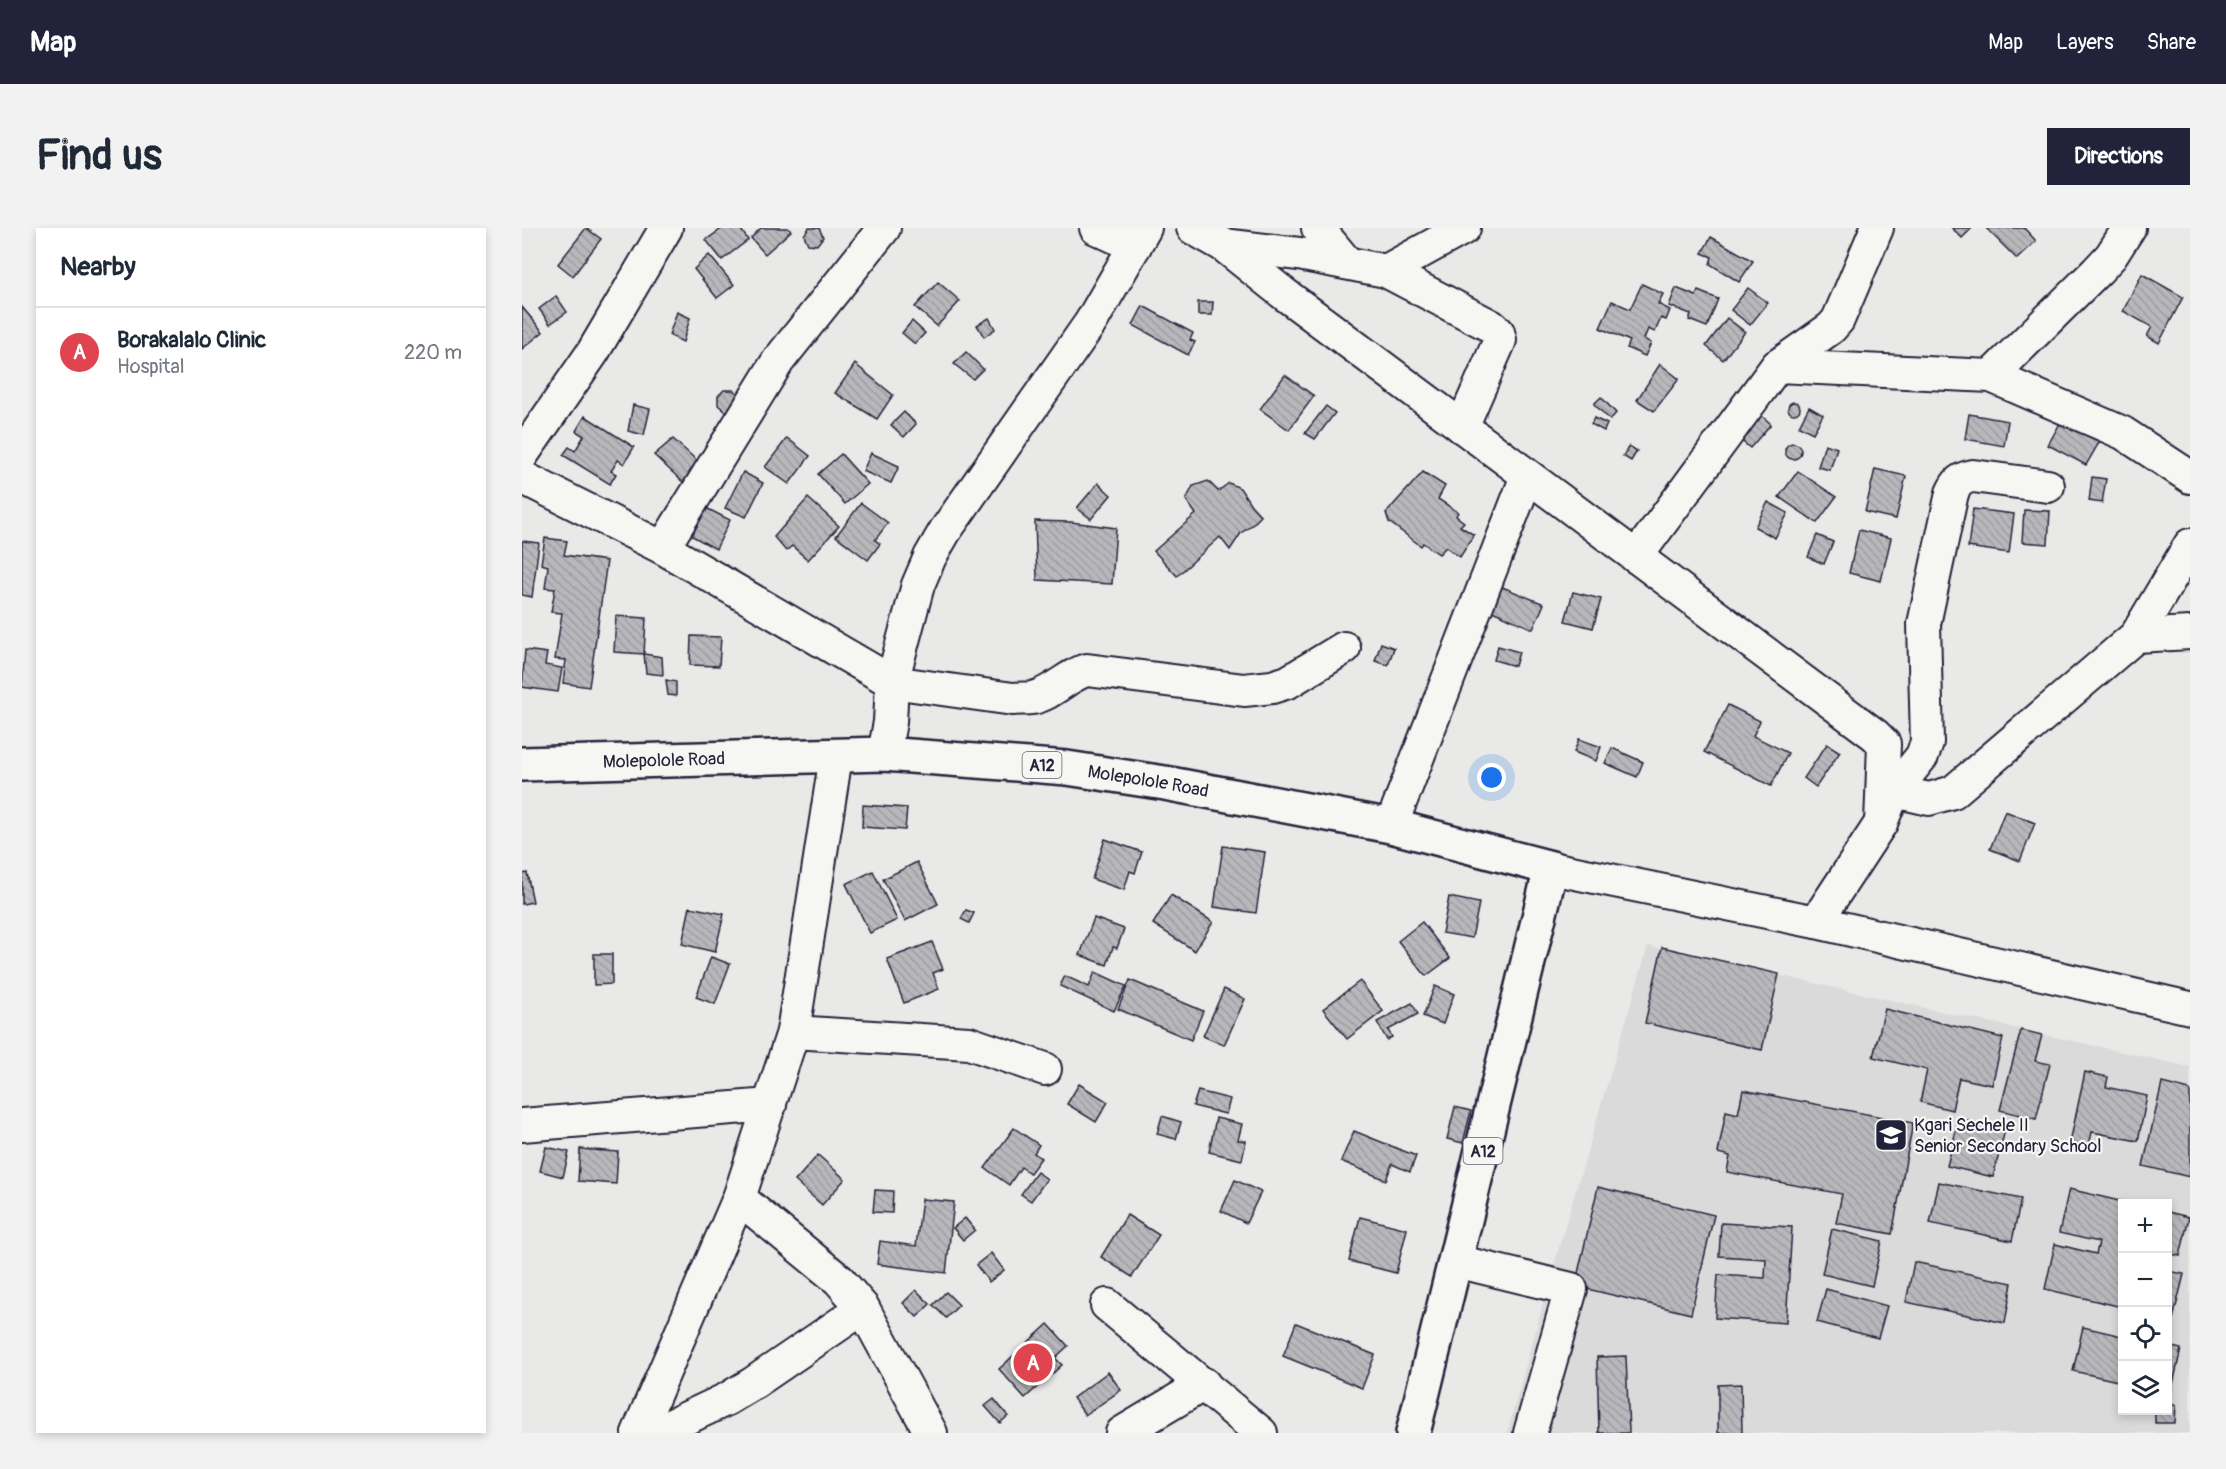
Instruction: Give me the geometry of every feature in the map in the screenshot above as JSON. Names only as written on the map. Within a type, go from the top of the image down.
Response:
[{"type":"main road","name":"Molepolole Road","points":[[522,764],[884,754],[1067,768],[1165,783],[1391,826],[1551,868]]},
{"type":"main road","name":"A12","points":[[1413,1433],[1551,868]]},
{"type":"street","points":[[522,455],[593,352],[666,228]]},
{"type":"street","points":[[663,548],[778,361],[884,228]]},
{"type":"street","points":[[884,754],[890,722],[892,682],[918,585],[930,557],[945,531],[1091,322],[1140,237],[1096,228]]},
{"type":"street","points":[[1318,228],[1347,263]]},
{"type":"street","points":[[1386,271],[1464,228]]},
{"type":"street","points":[[1636,557],[1778,366],[1831,328],[1838,320],[1877,228]]},
{"type":"street","points":[[1991,376],[2104,263],[2129,228]]},
{"type":"street","points":[[1208,234],[1386,271],[1491,326],[1498,332],[1500,340],[1498,348],[1462,427]]},
{"type":"street","points":[[1208,234],[1884,744],[1903,781],[1929,799],[1953,792],[2136,636],[2190,545]]},
{"type":"street","points":[[1778,366],[1991,376],[2122,433],[2190,477]]},
{"type":"street","points":[[1391,826],[1527,476]]},
{"type":"street","points":[[1816,922],[1881,823],[1903,781],[1922,756],[1927,742],[1924,624],[1952,493],[1964,478],[1973,476],[2048,486]]},
{"type":"street","points":[[522,477],[663,548],[892,682],[1013,699],[1032,698],[1048,691],[1075,673],[1087,670],[1244,690],[1272,687],[1288,682],[1344,648]]},
{"type":"street","points":[[2136,636],[2190,633]]},
{"type":"street","points":[[1881,823],[1884,744]]},
{"type":"street","points":[[638,1433],[739,1198],[793,1032],[836,756]]},
{"type":"street","points":[[1551,868],[1816,922],[2190,1008]]},
{"type":"street","points":[[793,1032],[969,1044],[1045,1069]]},
{"type":"street","points":[[522,1125],[770,1105]]},
{"type":"street","points":[[739,1198],[839,1280],[863,1308],[930,1433]]},
{"type":"street","points":[[1456,1262],[1571,1289],[1530,1433]]},
{"type":"street","points":[[1107,1305],[1261,1433]]},
{"type":"street","points":[[655,1433],[727,1399],[752,1384],[863,1308]]},
{"type":"street","points":[[1122,1433],[1204,1384]]},
{"type":"shaded area","name":"Kgari Sechele II Senior Secondary School","points":[[1648,946],[2190,1067],[2190,1433],[1507,1433]]},
{"type":"building","points":[[586,228],[601,239],[573,276],[558,264]]},
{"type":"building","points":[[723,228],[740,228],[748,240],[722,260],[706,240]]},
{"type":"building","points":[[761,228],[788,228],[791,231],[765,254],[751,238]]},
{"type":"building","points":[[809,228],[819,228],[823,237],[817,245],[808,244],[804,235]]},
{"type":"building","points":[[1952,228],[1972,228],[1962,238]]},
{"type":"building","points":[[1986,228],[2024,228],[2036,241],[2017,259]]},
{"type":"building","points":[[1711,237],[1753,261],[1739,282],[1710,264],[1712,257],[1702,253]]},
{"type":"building","points":[[709,255],[734,285],[717,298],[694,269]]},
{"type":"building","points":[[2142,274],[2183,297],[2159,343],[2147,336],[2152,327],[2123,311]]},
{"type":"building","points":[[938,282],[960,301],[937,326],[915,307]]},
{"type":"building","points":[[1642,284],[1663,294],[1658,304],[1670,310],[1666,320],[1661,318],[1655,332],[1648,329],[1644,339],[1651,343],[1645,356],[1627,348],[1630,341],[1600,328],[1612,301],[1630,309]]},
{"type":"building","points":[[1676,288],[1696,296],[1698,291],[1718,299],[1707,327],[1689,320],[1691,314],[1669,306]]},
{"type":"building","points":[[1748,288],[1768,303],[1750,325],[1731,310]]},
{"type":"building","points":[[556,296],[567,312],[550,324],[539,309]]},
{"type":"building","points":[[1198,302],[1213,302],[1212,315],[1198,315]]},
{"type":"building","points":[[1143,306],[1193,333],[1190,340],[1195,342],[1188,355],[1133,325]]},
{"type":"building","points":[[522,307],[543,332],[522,349]]},
{"type":"building","points":[[677,312],[690,318],[683,342],[669,335]]},
{"type":"building","points":[[989,318],[995,329],[984,337],[977,325]]},
{"type":"building","points":[[1727,318],[1745,332],[1723,360],[1706,346]]},
{"type":"building","points":[[912,321],[925,333],[915,344],[902,333]]},
{"type":"building","points":[[966,352],[983,369],[973,379],[954,364]]},
{"type":"building","points":[[855,364],[893,395],[877,419],[835,393]]},
{"type":"building","points":[[1660,364],[1679,379],[1654,411],[1637,400]]},
{"type":"building","points":[[1285,375],[1314,396],[1289,430],[1260,409]]},
{"type":"building","points":[[724,390],[733,390],[740,396],[733,411],[725,411],[718,405],[718,396]]},
{"type":"building","points":[[1601,397],[1616,413],[1610,420],[1594,404]]},
{"type":"building","points":[[1796,402],[1800,408],[1796,414],[1792,414],[1788,406]]},
{"type":"building","points":[[633,405],[650,409],[644,435],[628,431]]},
{"type":"building","points":[[1326,406],[1335,413],[1315,439],[1305,433]]},
{"type":"building","points":[[1809,407],[1823,415],[1813,433],[1799,426]]},
{"type":"building","points":[[1753,408],[1771,424],[1750,448],[1732,433]]},
{"type":"building","points":[[904,412],[916,424],[904,437],[891,425]]},
{"type":"building","points":[[1969,414],[2008,421],[2004,446],[1965,439]]},
{"type":"building","points":[[585,416],[634,447],[624,464],[618,460],[611,471],[616,474],[610,484],[563,455],[569,447],[575,451],[584,436],[576,431]]},
{"type":"building","points":[[1594,418],[1607,424],[1604,431],[1591,424]]},
{"type":"building","points":[[2063,418],[2101,439],[2086,465],[2048,445]]},
{"type":"building","points":[[787,438],[810,456],[789,484],[765,467]]},
{"type":"building","points":[[673,439],[703,466],[686,485],[654,455]]},
{"type":"building","points":[[1793,443],[1801,451],[1793,459],[1785,451]]},
{"type":"building","points":[[1825,444],[1837,448],[1830,470],[1818,467]]},
{"type":"building","points":[[1629,446],[1637,451],[1631,461],[1623,456]]},
{"type":"building","points":[[871,453],[899,466],[891,483],[863,471]]},
{"type":"building","points":[[841,454],[868,484],[845,504],[818,474]]},
{"type":"building","points":[[1875,469],[1906,476],[1896,519],[1865,512]]},
{"type":"building","points":[[1798,471],[1836,497],[1817,523],[1779,497]]},
{"type":"building","points":[[743,472],[763,483],[746,517],[725,508]]},
{"type":"building","points":[[1423,472],[1445,486],[1438,499],[1458,512],[1456,516],[1464,522],[1460,526],[1474,535],[1460,557],[1446,547],[1439,554],[1423,543],[1421,546],[1389,522],[1386,513]]},
{"type":"building","points":[[2092,477],[2106,479],[2102,503],[2089,501]]},
{"type":"building","points":[[1208,481],[1218,491],[1229,483],[1240,488],[1261,516],[1241,533],[1230,550],[1220,537],[1177,576],[1154,551],[1196,514],[1186,500],[1193,486]]},
{"type":"building","points":[[1098,483],[1111,495],[1091,519],[1077,508]]},
{"type":"building","points":[[808,498],[839,526],[808,560],[792,546],[786,551],[774,537]]},
{"type":"building","points":[[1768,502],[1788,513],[1775,538],[1755,527]]},
{"type":"building","points":[[861,503],[888,523],[875,540],[880,544],[868,560],[836,536]]},
{"type":"building","points":[[706,508],[730,520],[716,549],[692,536]]},
{"type":"building","points":[[1973,509],[2014,514],[2009,553],[1968,547]]},
{"type":"building","points":[[2024,510],[2050,511],[2048,544],[2022,542]]},
{"type":"building","points":[[1035,521],[1071,522],[1116,528],[1112,584],[1037,580]]},
{"type":"building","points":[[1859,530],[1891,538],[1881,581],[1849,573]]},
{"type":"building","points":[[1817,535],[1833,542],[1824,564],[1808,557]]},
{"type":"building","points":[[545,538],[567,541],[564,555],[607,561],[589,687],[563,683],[566,660],[555,659],[562,613],[551,612],[555,589],[545,588],[548,566],[541,564]]},
{"type":"building","points":[[522,541],[539,543],[532,597],[522,595]]},
{"type":"building","points":[[1500,586],[1544,604],[1533,629],[1490,610]]},
{"type":"building","points":[[1573,592],[1601,599],[1593,628],[1565,621]]},
{"type":"building","points":[[616,616],[646,618],[644,654],[614,652]]},
{"type":"building","points":[[691,636],[721,637],[719,666],[690,665]]},
{"type":"building","points":[[1381,643],[1394,648],[1388,665],[1375,661]]},
{"type":"building","points":[[1498,646],[1519,652],[1515,666],[1494,660]]},
{"type":"building","points":[[525,650],[547,653],[545,665],[562,668],[558,692],[522,687]]},
{"type":"building","points":[[644,654],[662,657],[663,675],[646,673]]},
{"type":"building","points":[[666,680],[676,682],[676,696],[668,695]]},
{"type":"building","points":[[1728,705],[1760,721],[1753,736],[1788,753],[1771,786],[1704,752]]},
{"type":"building","points":[[1579,739],[1601,747],[1596,761],[1574,752]]},
{"type":"building","points":[[1827,744],[1840,752],[1816,787],[1804,778]]},
{"type":"building","points":[[1612,748],[1643,762],[1637,777],[1605,763]]},
{"type":"building","points":[[863,805],[907,808],[905,830],[862,827]]},
{"type":"building","points":[[2005,811],[2035,823],[2020,861],[1990,849]]},
{"type":"building","points":[[1105,839],[1142,852],[1135,873],[1130,871],[1124,890],[1092,879]]},
{"type":"building","points":[[1223,846],[1265,852],[1256,913],[1214,907]]},
{"type":"building","points":[[917,862],[938,904],[905,921],[883,879]]},
{"type":"building","points":[[873,871],[897,920],[870,933],[846,884]]},
{"type":"building","points":[[527,873],[533,902],[522,904],[522,874]]},
{"type":"building","points":[[1171,895],[1213,922],[1195,951],[1153,924]]},
{"type":"building","points":[[1449,897],[1479,903],[1472,938],[1442,933]]},
{"type":"building","points":[[690,907],[724,914],[715,952],[682,944]]},
{"type":"building","points":[[966,910],[974,913],[969,923],[961,919]]},
{"type":"building","points":[[1094,918],[1124,929],[1117,948],[1113,947],[1107,965],[1080,955]]},
{"type":"building","points":[[1422,922],[1450,958],[1426,976],[1398,941]]},
{"type":"building","points":[[932,942],[943,969],[933,973],[939,989],[904,1003],[887,959]]},
{"type":"building","points":[[1662,947],[1779,974],[1762,1050],[1645,1023]]},
{"type":"building","points":[[594,954],[612,954],[612,984],[594,985]]},
{"type":"building","points":[[711,957],[730,964],[715,1004],[696,997]]},
{"type":"building","points":[[1095,972],[1126,986],[1114,1011],[1060,986],[1065,976],[1089,987]]},
{"type":"building","points":[[1130,980],[1203,1011],[1191,1040],[1118,1009]]},
{"type":"building","points":[[1360,981],[1383,1011],[1347,1039],[1323,1009]]},
{"type":"building","points":[[1435,986],[1454,994],[1443,1024],[1423,1016]]},
{"type":"building","points":[[1224,989],[1245,999],[1224,1045],[1203,1036]]},
{"type":"building","points":[[1412,1003],[1418,1014],[1388,1030],[1392,1037],[1387,1040],[1377,1022]]},
{"type":"building","points":[[1885,1009],[2003,1038],[1992,1085],[1959,1078],[1952,1110],[1920,1102],[1927,1070],[1873,1057]]},
{"type":"building","points":[[2021,1030],[2042,1035],[2035,1061],[2050,1064],[2036,1119],[2000,1110]]},
{"type":"building","points":[[2085,1072],[2108,1077],[2106,1087],[2147,1096],[2138,1141],[2092,1132],[2089,1146],[2070,1143]]},
{"type":"building","points":[[2162,1083],[2190,1090],[2190,1177],[2143,1166]]},
{"type":"building","points":[[1079,1084],[1108,1102],[1096,1122],[1067,1104]]},
{"type":"building","points":[[1743,1090],[1913,1123],[1892,1234],[1836,1223],[1842,1194],[1727,1172],[1730,1156],[1718,1153],[1726,1111],[1738,1114]]},
{"type":"building","points":[[1198,1091],[1230,1099],[1226,1114],[1193,1106]]},
{"type":"building","points":[[1455,1107],[1471,1111],[1463,1143],[1447,1139]]},
{"type":"building","points":[[1162,1116],[1181,1122],[1176,1139],[1157,1134]]},
{"type":"building","points":[[1216,1118],[1242,1124],[1238,1140],[1246,1141],[1242,1160],[1209,1152]]},
{"type":"building","points":[[1959,1119],[2005,1130],[1993,1177],[1947,1166]]},
{"type":"building","points":[[1014,1128],[1039,1145],[1034,1153],[1041,1158],[1030,1173],[1021,1167],[1009,1185],[985,1168]]},
{"type":"building","points":[[1354,1131],[1416,1156],[1410,1172],[1392,1164],[1386,1180],[1341,1161]]},
{"type":"building","points":[[546,1147],[569,1152],[563,1177],[540,1171]]},
{"type":"building","points":[[580,1149],[618,1152],[616,1184],[578,1181]]},
{"type":"building","points":[[818,1155],[845,1179],[822,1205],[795,1181]]},
{"type":"building","points":[[1037,1172],[1047,1179],[1031,1201],[1021,1194]]},
{"type":"building","points":[[1235,1180],[1261,1192],[1246,1223],[1221,1211]]},
{"type":"building","points":[[1939,1182],[2021,1199],[2012,1241],[1930,1223]]},
{"type":"building","points":[[1598,1187],[1714,1215],[1691,1314],[1575,1286]]},
{"type":"building","points":[[2069,1189],[2118,1201],[2118,1306],[2045,1289],[2055,1244],[2096,1254],[2099,1242],[2059,1233]]},
{"type":"building","points":[[875,1190],[893,1191],[892,1213],[873,1212]]},
{"type":"building","points":[[922,1199],[954,1202],[946,1273],[877,1264],[880,1241],[916,1246]]},
{"type":"building","points":[[2172,1213],[2189,1217],[2180,1256],[2172,1254]]},
{"type":"building","points":[[1127,1215],[1159,1235],[1132,1277],[1101,1257]]},
{"type":"building","points":[[1360,1217],[1407,1229],[1396,1273],[1349,1261]]},
{"type":"building","points":[[965,1218],[975,1230],[963,1240],[953,1228]]},
{"type":"building","points":[[1721,1223],[1792,1227],[1786,1323],[1715,1318],[1718,1275],[1765,1278],[1766,1259],[1719,1256]]},
{"type":"building","points":[[1832,1229],[1882,1241],[1872,1286],[1822,1274]]},
{"type":"building","points":[[991,1253],[1004,1270],[989,1282],[976,1265]]},
{"type":"building","points":[[1914,1262],[2012,1283],[2005,1323],[1906,1302]]},
{"type":"building","points":[[2172,1272],[2184,1274],[2172,1319]]},
{"type":"building","points":[[1826,1289],[1887,1306],[1878,1338],[1817,1322]]},
{"type":"building","points":[[916,1290],[930,1304],[917,1317],[903,1303]]},
{"type":"building","points":[[946,1292],[959,1305],[946,1318],[933,1305]]},
{"type":"building","points":[[1296,1323],[1375,1355],[1362,1388],[1283,1356]]},
{"type":"building","points":[[1048,1324],[1068,1346],[1055,1358],[1062,1365],[1025,1398],[999,1369]]},
{"type":"building","points":[[2083,1327],[2118,1335],[2118,1381],[2073,1371]]},
{"type":"building","points":[[2172,1347],[2181,1349],[2172,1389]]},
{"type":"building","points":[[1626,1356],[1629,1433],[1599,1433],[1597,1357]]},
{"type":"building","points":[[1108,1372],[1121,1390],[1085,1415],[1073,1398]]},
{"type":"building","points":[[1741,1384],[1742,1433],[1718,1433],[1718,1385]]},
{"type":"building","points":[[994,1399],[1008,1416],[1000,1423],[985,1406]]},
{"type":"building","points":[[2172,1405],[2176,1405],[2175,1423],[2155,1423],[2155,1415],[2172,1415]]},
{"type":"place","name":"Kgari Sechele II Senior Secondary School","points":[[1891,1135]]},
{"type":"place","name":"Borakalalo Clinic","points":[[1033,1363]]}]
